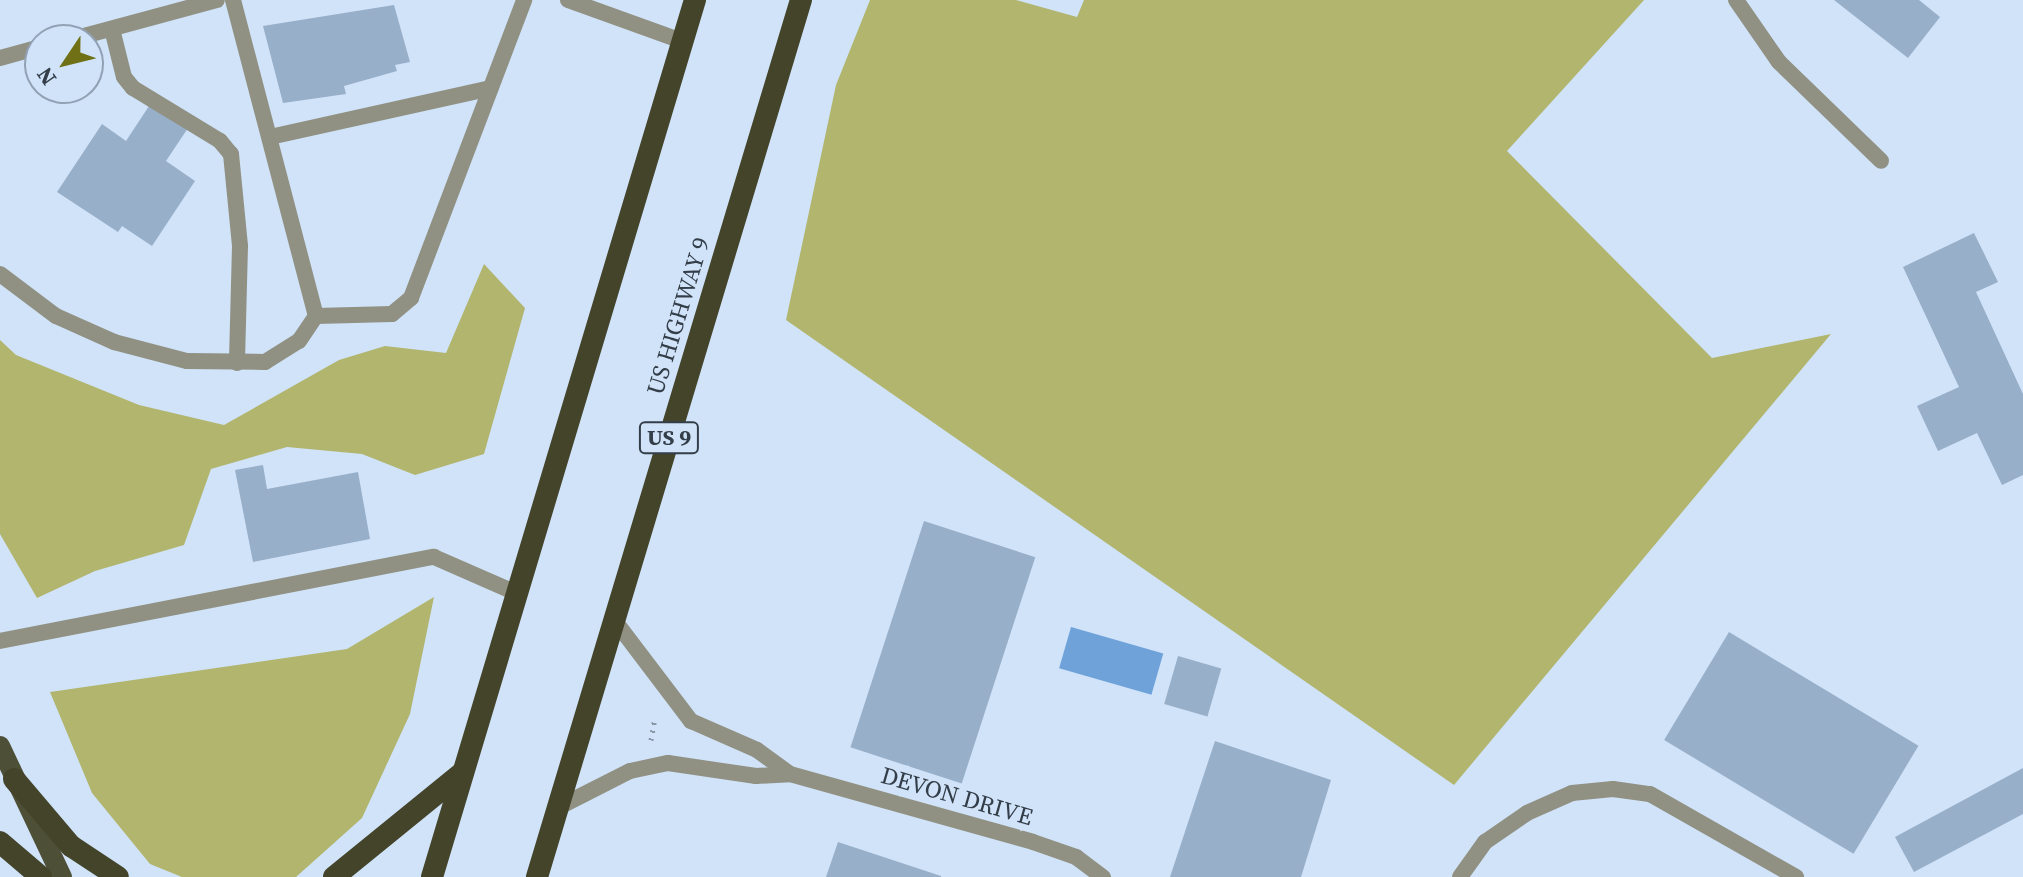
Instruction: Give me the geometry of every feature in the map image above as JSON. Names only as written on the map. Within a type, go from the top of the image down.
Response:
[{"type":"highway","points":[[432,877],[695,0]]},
{"type":"highway","name":"US HIGHWAY 9","points":[[537,877],[801,0]]},
{"type":"highway","points":[[334,877],[464,772]]},
{"type":"highway","points":[[14,779],[71,846],[118,877]]},
{"type":"highway","points":[[0,842],[41,877]]},
{"type":"main road","points":[[0,746],[62,877]]},
{"type":"street","points":[[104,31],[217,0]]},
{"type":"street","points":[[233,0],[316,316]]},
{"type":"street","points":[[316,316],[375,318],[404,307],[524,0]]},
{"type":"street","points":[[568,0],[682,41]]},
{"type":"street","points":[[1736,0],[1779,62],[1881,161]]},
{"type":"street","points":[[112,29],[124,77],[133,88],[220,141],[231,154],[240,246],[237,363]]},
{"type":"street","points":[[0,58],[24,51]]},
{"type":"street","points":[[270,137],[491,88]]},
{"type":"street","points":[[0,274],[56,316],[114,342],[187,361],[265,362],[285,353],[316,316]]},
{"type":"street","points":[[0,641],[434,557],[516,593]]},
{"type":"street","points":[[615,621],[691,721],[757,750],[790,774]]},
{"type":"street","points":[[557,808],[630,771],[668,763],[756,776],[790,774]]},
{"type":"street","name":"DEVON DRIVE","points":[[790,774],[1033,842],[1076,857],[1103,877]]},
{"type":"street","points":[[1460,877],[1485,842],[1527,813],[1572,793],[1613,789],[1650,794],[1796,877]]},
{"type":"path","points":[[651,740],[656,710]]},
{"type":"green space","points":[[870,0],[1016,0],[1077,17],[1084,0],[1644,0],[1507,151],[1712,358],[1831,334],[1454,785],[786,320],[836,85]]},
{"type":"green space","points":[[484,264],[525,308],[484,454],[415,475],[362,454],[287,447],[211,469],[184,545],[95,571],[37,598],[0,534],[0,340],[16,355],[139,405],[224,425],[339,360],[385,346],[446,353]]},
{"type":"green space","points":[[434,597],[410,714],[362,818],[296,877],[182,877],[150,864],[92,793],[50,692],[347,649]]},
{"type":"water","points":[[1071,627],[1163,653],[1151,695],[1059,668]]},
{"type":"building","points":[[1834,0],[1919,0],[1940,17],[1908,58]]},
{"type":"building","points":[[394,5],[410,62],[395,65],[397,71],[344,86],[346,94],[283,103],[263,26]]},
{"type":"building","points":[[151,103],[188,128],[166,161],[195,181],[152,246],[122,226],[118,232],[57,192],[102,124],[126,141]]},
{"type":"building","points":[[1974,233],[1998,282],[1976,292],[2023,394],[2023,475],[2002,485],[1977,433],[1938,451],[1917,406],[1959,387],[1903,267]]},
{"type":"building","points":[[263,465],[267,489],[358,472],[370,539],[253,562],[235,470]]},
{"type":"building","points":[[924,521],[1035,557],[962,784],[850,747]]},
{"type":"building","points":[[1729,632],[1918,746],[1854,854],[1664,740]]},
{"type":"building","points":[[1178,656],[1221,668],[1207,716],[1164,704]]},
{"type":"building","points":[[1215,741],[1331,780],[1301,877],[1170,877]]},
{"type":"building","points":[[2023,768],[2023,814],[1914,872],[1895,837]]},
{"type":"building","points":[[838,842],[941,876],[941,877],[826,877]]}]
